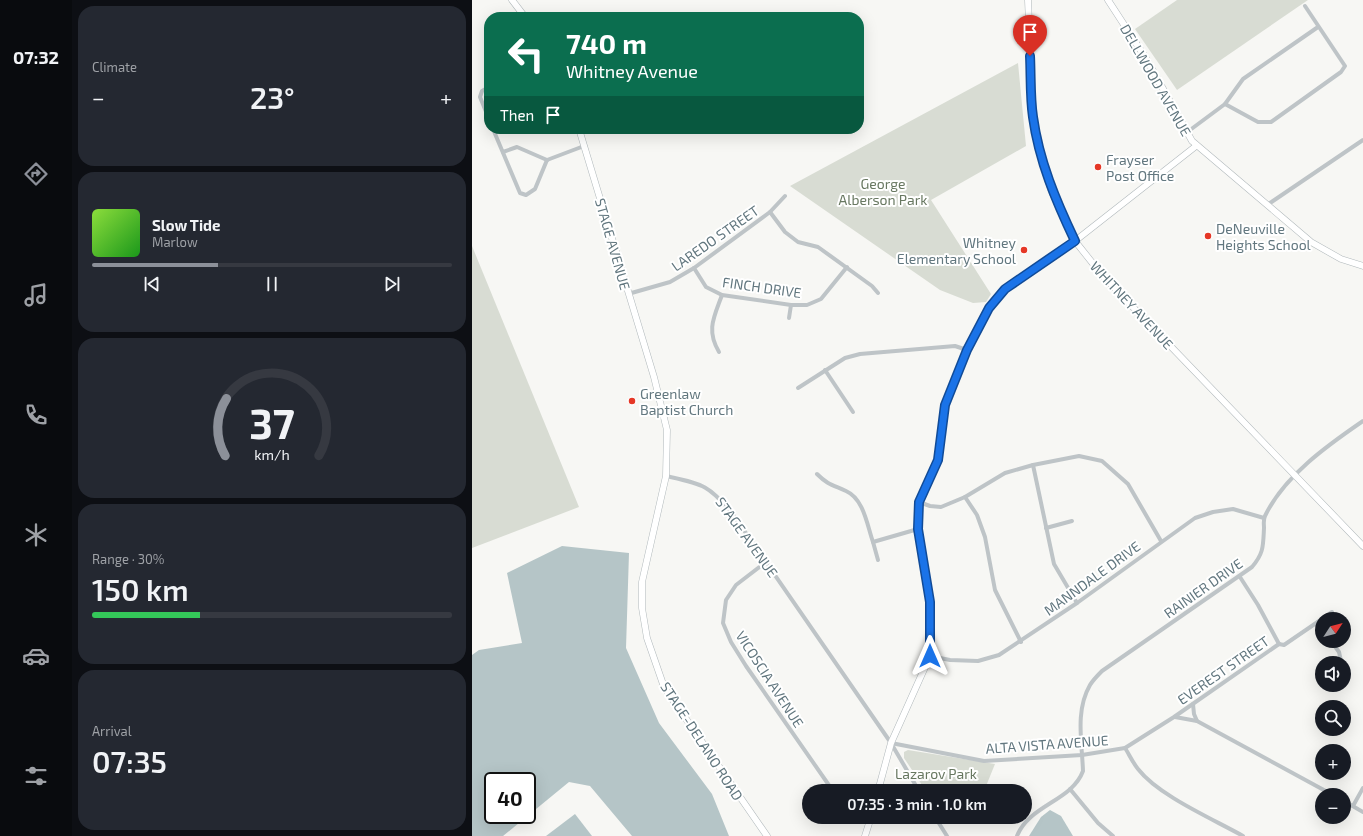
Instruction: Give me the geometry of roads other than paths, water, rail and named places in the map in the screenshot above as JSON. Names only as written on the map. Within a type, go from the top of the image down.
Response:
[{"type":"main road","points":[[512,0],[521,12]]},
{"type":"main road","name":"WHITNEY AVENUE","points":[[1028,0],[1033,116],[1038,147],[1051,190],[1075,241],[1102,275],[1363,546]]},
{"type":"main road","name":"DELLWOOD AVENUE","points":[[1108,0],[1147,60],[1186,133],[1196,146],[1311,242],[1341,259],[1363,266]]},
{"type":"main road","name":"STAGE AVENUE","points":[[580,134],[663,407],[667,430],[666,476]]},
{"type":"main road","points":[[880,784],[891,743],[930,656],[930,602],[918,529],[919,502],[938,460],[945,405],[967,350],[989,308],[1005,289],[1075,241],[1196,146]]},
{"type":"main road","name":"STAGE-DELANO ROAD","points":[[666,476],[642,582],[642,608],[647,638],[664,687],[767,836]]},
{"type":"main road","points":[[865,836],[869,824]]},
{"type":"street","points":[[1225,104],[1258,122],[1272,122],[1341,72],[1345,66],[1305,6]]},
{"type":"street","points":[[1186,133],[1225,104],[1243,79],[1318,27]]},
{"type":"street","points":[[484,90],[480,97],[484,107]]},
{"type":"street","points":[[495,134],[520,193],[526,195],[535,189],[547,160]]},
{"type":"street","points":[[1267,205],[1363,140]]},
{"type":"street","points":[[503,152],[517,147],[547,160],[584,146]]},
{"type":"street","name":"LAREDO STREET","points":[[628,295],[670,282],[694,268],[770,212],[785,196]]},
{"type":"street","points":[[770,212],[786,232],[798,242],[818,247],[872,286],[878,293]]},
{"type":"street","name":"FINCH DRIVE","points":[[694,268],[706,287],[722,295],[791,305],[807,305],[821,299],[847,267]]},
{"type":"street","points":[[719,352],[712,340],[712,322],[722,295]]},
{"type":"street","points":[[789,318],[791,305]]},
{"type":"street","points":[[798,388],[845,358],[860,354],[956,346],[967,350]]},
{"type":"street","points":[[824,370],[853,412]]},
{"type":"street","name":"RAINIER DRIVE","points":[[1016,836],[1023,822],[1070,788],[1080,778],[1083,770],[1080,720],[1082,703],[1090,684],[1102,671],[1252,568],[1261,557],[1264,518],[1275,498],[1317,454],[1363,421]]},
{"type":"street","points":[[919,502],[930,506],[941,507],[965,497],[1005,473],[1033,465],[1079,456],[1102,460],[1128,484],[1161,540]]},
{"type":"street","points":[[1033,465],[1054,564],[1077,603]]},
{"type":"street","points":[[817,474],[825,483],[846,491],[855,497],[862,508],[878,560]]},
{"type":"street","name":"STAGE AVENUE","points":[[666,476],[704,485],[719,497],[732,513],[891,743],[915,784]]},
{"type":"street","points":[[965,497],[977,515],[984,537],[995,590],[1021,642]]},
{"type":"street","name":"MANNDALE DRIVE","points":[[930,656],[950,660],[978,661],[999,654],[1021,642],[1077,603],[1161,540],[1195,518],[1213,512],[1232,509],[1264,518]]},
{"type":"street","points":[[1046,528],[1072,521]]},
{"type":"street","points":[[873,542],[918,529]]},
{"type":"street","name":"VICOSCIA AVENUE","points":[[766,562],[736,585],[732,590],[726,600],[723,623],[731,642],[746,666],[828,784]]},
{"type":"street","name":"EVEREST STREET","points":[[1174,717],[1279,644],[1258,604],[1240,577]]},
{"type":"street","points":[[1279,644],[1284,645],[1315,624]]},
{"type":"street","points":[[1193,704],[1194,714],[1197,721]]},
{"type":"street","points":[[1174,717],[1197,721],[1319,788]]},
{"type":"street","name":"ALTA VISTA AVENUE","points":[[891,743],[984,761],[1082,755],[1125,748],[1174,717]]},
{"type":"street","points":[[1125,748],[1137,769],[1150,782],[1243,836]]},
{"type":"street","points":[[1070,788],[1098,823],[1113,836]]},
{"type":"street","points":[[1363,788],[1353,806],[1363,812]]},
{"type":"street","points":[[939,824],[947,836]]},
{"type":"place","name":"Frayser Post Office","points":[[1098,167]]},
{"type":"place","name":"DeNeuville Heights School","points":[[1208,236]]},
{"type":"place","name":"Whitney Elementary School","points":[[1024,250]]},
{"type":"place","name":"Greenlaw Baptist Church","points":[[632,401]]},
{"type":"park label","name":"George Alberson Park","points":[[883,192]]},
{"type":"park label","name":"Lazarov Park","points":[[936,773]]}]
